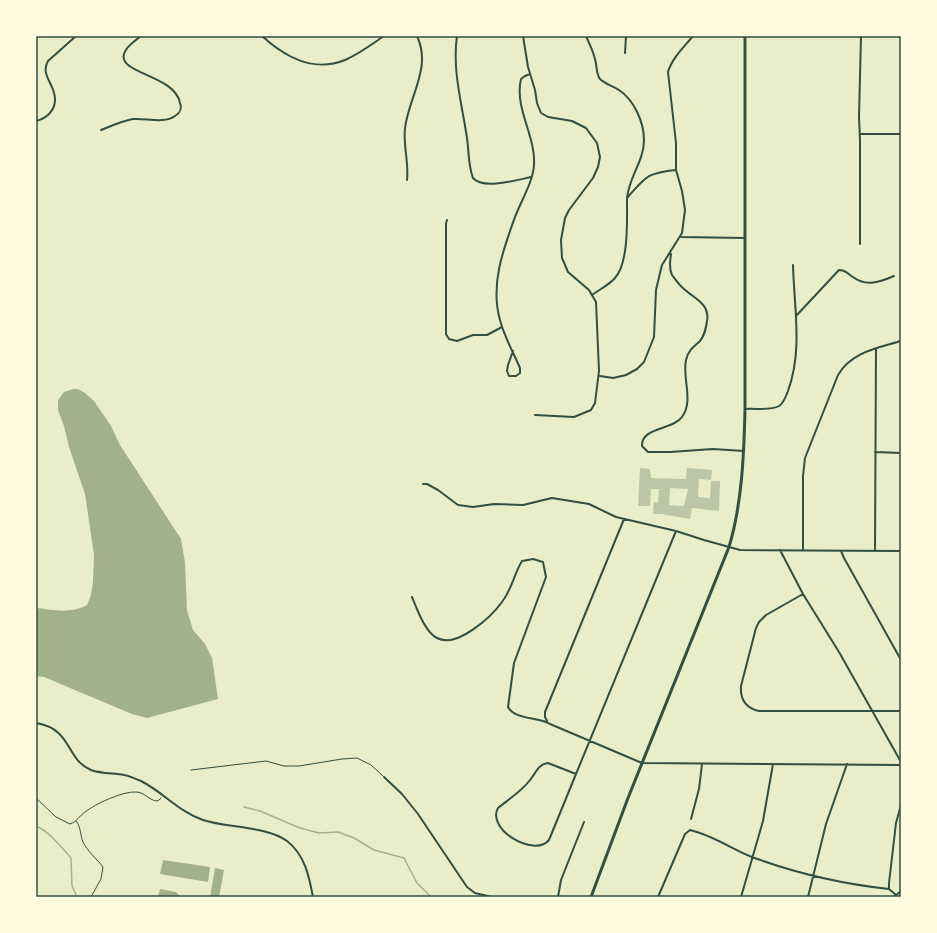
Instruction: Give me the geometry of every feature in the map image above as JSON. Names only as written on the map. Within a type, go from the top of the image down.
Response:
[{"type":"main road","points":[[591,897],[642,763],[729,548],[736,512],[744,451],[745,409],[745,36]]},
{"type":"street","points":[[36,121],[49,116],[52,112],[54,102],[55,94],[46,72],[46,65],[48,61],[76,36]]},
{"type":"street","points":[[101,130],[134,119],[171,119],[177,115],[180,110],[181,105],[175,91],[160,80],[129,66],[125,61],[124,54],[128,47],[141,36]]},
{"type":"street","points":[[262,36],[281,52],[300,62],[314,65],[329,64],[345,60],[384,36]]},
{"type":"street","points":[[407,180],[404,139],[405,127],[420,75],[423,58],[422,45],[417,36]]},
{"type":"street","points":[[457,36],[456,69],[467,136],[470,169],[473,178],[480,182],[489,184],[531,177]]},
{"type":"street","points":[[523,36],[528,67],[535,90],[537,104],[543,114],[548,117],[572,121],[580,124],[595,138],[599,147],[600,157],[597,170],[588,185],[569,210],[563,225],[561,240],[562,258],[568,272],[587,288],[596,302],[599,376],[595,403],[591,410],[574,417],[535,415]]},
{"type":"street","points":[[586,36],[595,57],[600,79],[624,94],[634,107],[643,128],[644,142],[643,151],[629,185],[627,198],[625,254],[622,266],[616,277],[610,283],[592,294]]},
{"type":"street","points":[[624,53],[626,36]]},
{"type":"street","points":[[599,376],[613,378],[626,376],[637,369],[644,362],[654,337],[658,281],[662,265],[683,232],[685,210],[682,191],[676,170],[676,143],[668,72],[672,62],[693,36]]},
{"type":"street","points":[[860,244],[860,134],[858,117],[861,36]]},
{"type":"street","points":[[513,351],[507,371],[509,376],[512,377],[520,373],[520,368],[513,351],[502,327],[499,317],[496,298],[496,284],[498,272],[515,216],[534,167],[534,152],[520,95],[521,79],[530,74]]},
{"type":"street","points":[[860,134],[901,134]]},
{"type":"street","points":[[627,198],[648,176],[655,172],[676,170]]},
{"type":"street","points":[[447,220],[446,334],[449,339],[457,341],[473,335],[487,335],[502,327]]},
{"type":"street","points":[[680,237],[745,238]]},
{"type":"street","points":[[671,252],[670,263],[672,274],[683,289],[703,304],[706,309],[708,319],[704,334],[691,348],[686,358],[685,371],[687,399],[683,416],[672,425],[649,433],[644,438],[642,446],[648,452],[713,449],[744,451]]},
{"type":"street","points":[[745,409],[776,407],[782,404],[785,399],[794,370],[796,356],[796,316],[793,288],[793,265]]},
{"type":"street","points":[[796,316],[839,270],[844,270],[856,280],[866,283],[876,283],[894,276]]},
{"type":"street","points":[[803,550],[803,468],[807,451],[841,371],[852,358],[901,341]]},
{"type":"street","points":[[875,550],[876,349]]},
{"type":"street","points":[[875,452],[901,453]]},
{"type":"street","points":[[423,484],[431,486],[458,505],[463,506],[473,507],[494,504],[523,505],[552,498],[589,504],[616,517],[676,530],[729,548],[740,550],[901,551]]},
{"type":"street","points":[[624,519],[545,712],[547,721],[550,724],[642,763],[901,764],[873,711],[803,594],[780,550]]},
{"type":"street","points":[[576,774],[551,764],[546,763],[541,765],[526,785],[498,808],[495,815],[498,823],[507,834],[519,842],[538,847],[545,844],[549,840],[676,530]]},
{"type":"street","points":[[841,551],[901,660]]},
{"type":"street","points":[[412,597],[428,631],[437,639],[450,640],[466,635],[476,628],[502,602],[511,586],[522,560],[533,559],[543,562],[546,577],[514,662],[508,707],[515,714],[536,720],[547,721]]},
{"type":"street","points":[[803,594],[766,616],[758,624],[741,686],[741,695],[744,702],[751,708],[759,711],[901,711]]},
{"type":"street","points":[[36,723],[57,730],[78,760],[90,770],[133,777],[190,815],[202,820],[274,834],[285,840],[295,848],[303,860],[309,876],[313,897]]},
{"type":"street","points":[[691,819],[699,789],[702,764]]},
{"type":"street","points":[[740,897],[767,802],[773,764]]},
{"type":"street","points":[[808,897],[828,818],[847,764]]},
{"type":"street","points":[[384,777],[401,792],[418,814],[467,887],[475,893],[492,897]]},
{"type":"street","points":[[889,889],[894,835],[901,805]]},
{"type":"street","points":[[558,897],[561,880],[584,822]]},
{"type":"street","points":[[658,897],[685,834],[688,831],[693,831],[752,857],[813,876],[889,889],[895,896],[901,891]]},
{"type":"lane","points":[[191,770],[266,761],[284,766],[299,766],[356,758],[371,765],[384,777]]},
{"type":"path","points":[[36,798],[56,817],[68,824],[76,821],[85,812],[93,807],[123,794],[136,792],[156,801],[160,800],[163,796]]},
{"type":"path","points":[[76,821],[79,825],[83,844],[103,867],[101,879],[91,897]]},
{"type":"shaded area","points":[[78,389],[85,393],[94,401],[111,426],[120,445],[181,539],[185,562],[187,610],[193,630],[205,644],[212,658],[218,699],[147,718],[132,714],[44,677],[36,676],[36,608],[75,610],[81,608],[87,605],[91,595],[93,582],[94,555],[85,494],[58,410],[58,400],[64,392]]},
{"type":"shaded area","points":[[163,860],[210,867],[208,882],[160,874]]},
{"type":"shaded area","points":[[215,868],[224,870],[219,897],[210,897]]},
{"type":"shaded area","points":[[160,889],[176,892],[181,897],[158,897]]},
{"type":"building","points":[[640,468],[650,469],[651,478],[686,479],[687,468],[712,470],[711,480],[699,479],[698,497],[710,498],[711,481],[720,481],[719,511],[692,508],[690,519],[653,514],[654,502],[658,503],[659,489],[651,489],[650,506],[638,506]],"holes":[[[670,488],[688,489],[684,506],[669,505]]]},
{"type":"waterway","points":[[244,807],[260,811],[300,828],[319,833],[338,832],[354,838],[374,850],[404,858],[417,883],[431,897]]},
{"type":"waterway","points":[[36,826],[51,836],[71,858],[72,886],[77,897]]}]
